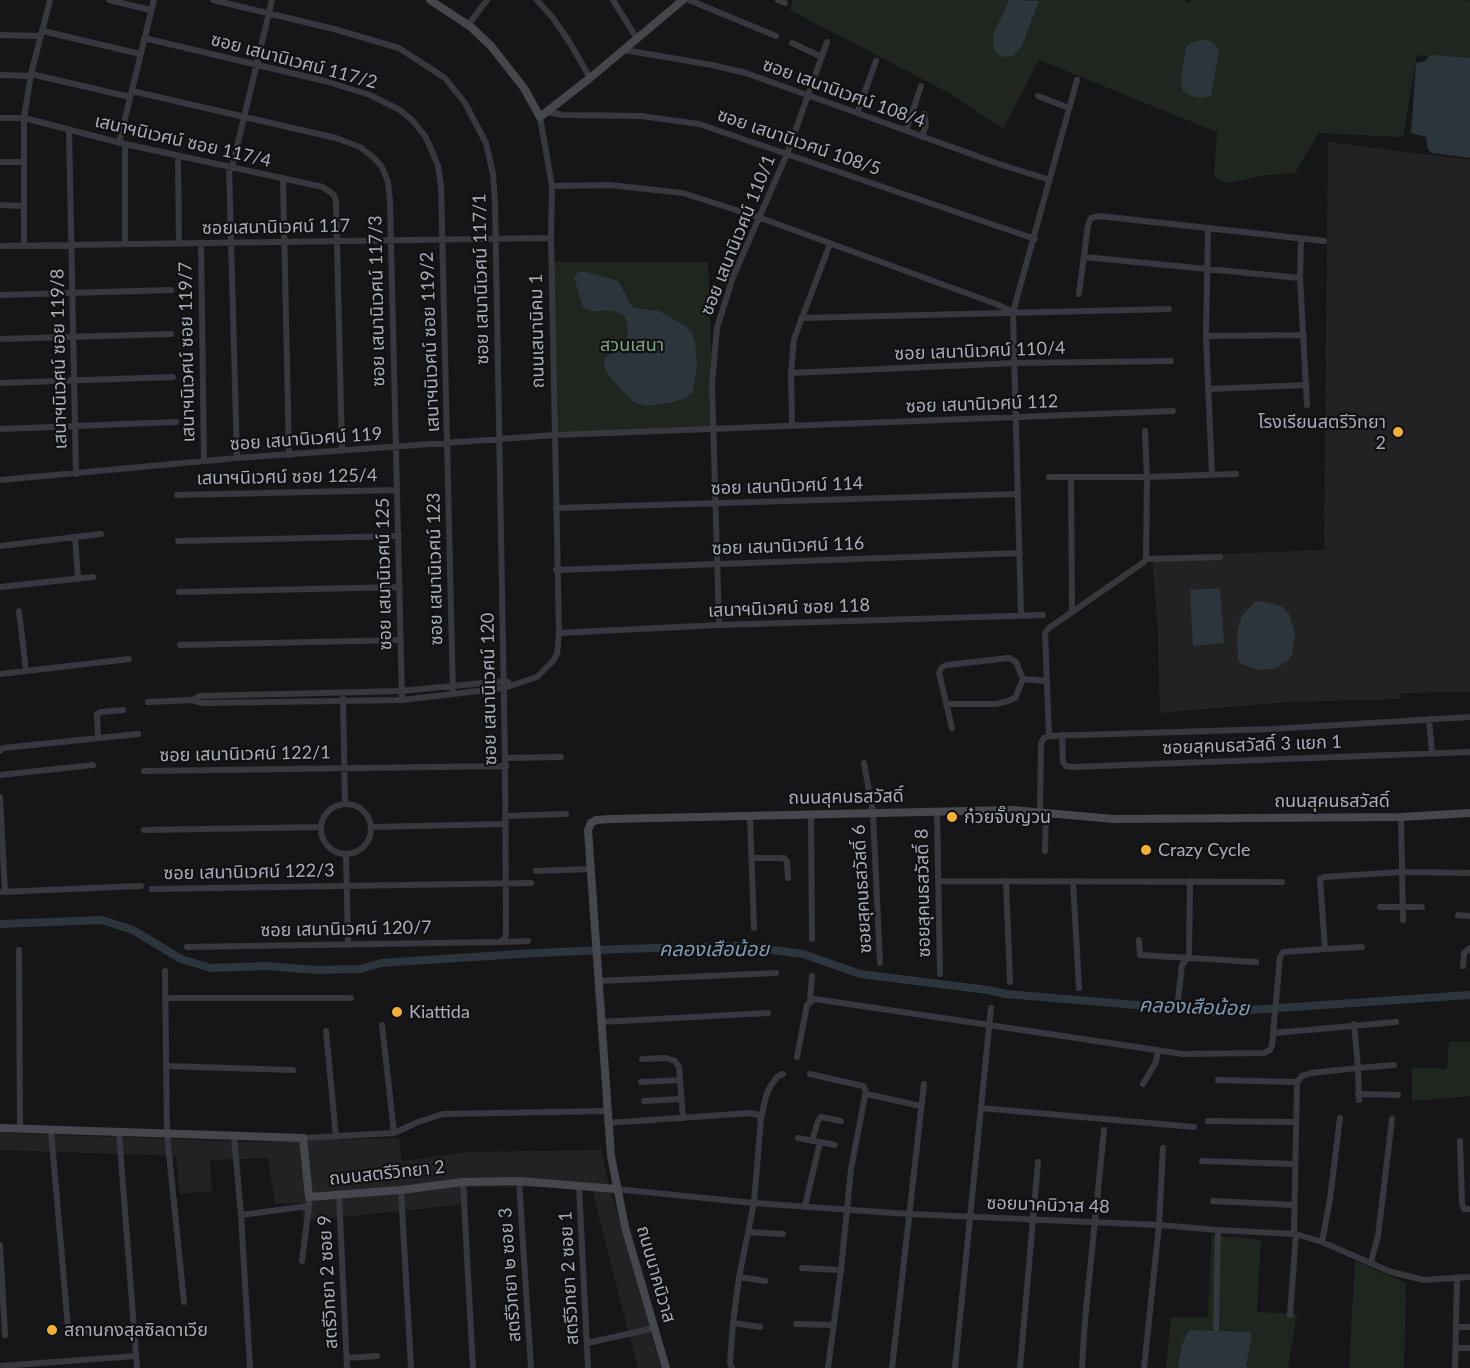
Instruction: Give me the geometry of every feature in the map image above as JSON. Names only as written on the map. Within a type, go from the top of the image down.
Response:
[{"type":"main road","name":"ถนนเสนานิคม 1","points":[[430,0],[468,25],[490,46],[543,115]]},
{"type":"main road","points":[[543,115],[683,0]]},
{"type":"main road","name":"ถนนสุคนธสวัสดิ์","points":[[616,1189],[607,1123],[590,869],[588,830],[596,820],[1012,810],[1114,819],[1401,817],[1470,813]]},
{"type":"main road","points":[[0,1128],[303,1138]]},
{"type":"main road","name":"ถนนสตรีวิทยา 2","points":[[303,1138],[309,1202],[339,1195],[463,1182],[519,1181],[616,1189]]},
{"type":"main road","name":"ถนนนาคนิวาส","points":[[616,1189],[666,1368]]},
{"type":"street","points":[[24,245],[24,118],[31,75],[50,0]]},
{"type":"street","points":[[110,0],[151,10]]},
{"type":"street","points":[[125,244],[122,144],[131,94],[154,0]]},
{"type":"street","name":"ซอย เสนานิเวศน์ 117/1","points":[[213,0],[399,48],[415,56],[446,78],[465,103],[486,143],[493,174],[500,438]]},
{"type":"street","points":[[237,459],[231,167],[272,0]]},
{"type":"street","points":[[468,25],[487,0]]},
{"type":"street","points":[[537,0],[570,43],[590,78]]},
{"type":"street","points":[[613,0],[637,39]]},
{"type":"street","points":[[689,0],[776,36]]},
{"type":"street","points":[[778,0],[785,3]]},
{"type":"street","points":[[0,35],[42,34],[140,54]]},
{"type":"street","name":"ซอย เสนานิเวศน์ 117/2","points":[[144,38],[325,81],[370,95],[400,110],[425,136],[438,166],[441,185],[442,240]]},
{"type":"street","name":"ซอย เสนานิเวศน์ 110/1","points":[[719,625],[712,384],[717,328],[733,277],[788,154],[827,42]]},
{"type":"street","points":[[792,43],[822,57]]},
{"type":"street","name":"ซอย เสนานิเวศน์ 108/4","points":[[624,50],[746,73],[922,137],[1050,180]]},
{"type":"street","points":[[857,113],[876,61]]},
{"type":"street","points":[[0,75],[31,75],[244,117]]},
{"type":"street","points":[[1021,615],[1013,312],[1077,80]]},
{"type":"street","points":[[906,131],[921,86]]},
{"type":"street","points":[[1038,96],[1070,108]]},
{"type":"street","points":[[922,137],[926,125],[924,114]]},
{"type":"street","name":"ซอย เสนานิเวศน์ 108/5","points":[[543,115],[641,116],[690,122],[1035,239]]},
{"type":"street","name":"ถนนเสนานิคม 1","points":[[192,700],[200,696],[401,691],[453,686],[515,684],[537,677],[553,661],[557,654],[558,633],[552,186],[543,115]]},
{"type":"street","name":"ซอย เสนานิเวศน์ 117/3","points":[[244,117],[336,138],[360,147],[382,167],[388,182],[396,448]]},
{"type":"street","name":"เสนาฯนิเวศน์ ซอย 117/4","points":[[0,118],[24,118],[122,144],[323,187],[334,195],[336,201],[337,242]]},
{"type":"street","name":"เสนาฯนิเวศน์ ซอย 119/8","points":[[69,130],[76,474]]},
{"type":"street","points":[[178,156],[179,244]]},
{"type":"street","points":[[0,162],[23,162]]},
{"type":"street","points":[[283,178],[289,455]]},
{"type":"street","points":[[552,186],[610,185],[683,193],[761,218],[1013,312]]},
{"type":"street","points":[[0,205],[24,206]]},
{"type":"street","points":[[1079,294],[1088,225],[1091,218],[1099,216],[1324,241]]},
{"type":"street","points":[[1208,228],[1206,336],[1212,475]]},
{"type":"street","name":"ซอยเสนานิเวศน์ 117","points":[[0,246],[552,238]]},
{"type":"street","name":"เสนาฯนิเวศน์ ซอย 119/2","points":[[442,240],[448,443]]},
{"type":"street","points":[[1301,240],[1300,278],[1305,335],[1307,405]]},
{"type":"street","points":[[337,242],[342,452]]},
{"type":"street","name":"เสนาฯนิเวศน์ ซอย 119/7","points":[[201,243],[204,461]]},
{"type":"street","points":[[792,425],[791,373],[794,339],[830,244]]},
{"type":"street","points":[[1084,257],[1300,278]]},
{"type":"street","points":[[0,295],[171,290]]},
{"type":"street","points":[[801,318],[1169,309]]},
{"type":"street","points":[[0,339],[171,334]]},
{"type":"street","points":[[1206,336],[1305,335]]},
{"type":"street","name":"ซอย เสนานิเวศน์ 110/4","points":[[791,373],[1016,363],[1171,361]]},
{"type":"street","points":[[0,383],[173,377]]},
{"type":"street","points":[[1208,389],[1306,385]]},
{"type":"street","name":"ซอย เสนานิเวศน์ 112","points":[[614,433],[1173,411]]},
{"type":"street","points":[[0,429],[176,422]]},
{"type":"street","points":[[1049,736],[1045,633],[1146,559],[1145,431]]},
{"type":"street","name":"ซอย เสนานิเวศน์ 119","points":[[0,480],[204,461],[396,448],[500,438],[614,433]]},
{"type":"street","name":"ซอย เสนานิเวศน์ 120","points":[[500,438],[506,758],[506,883],[502,940]]},
{"type":"street","name":"ซอย เสนานิเวศน์ 123","points":[[448,443],[453,694]]},
{"type":"street","name":"ซอย เสนานิเวศน์ 125","points":[[396,448],[402,700]]},
{"type":"street","points":[[1049,477],[1236,474]]},
{"type":"street","points":[[1071,477],[1072,612]]},
{"type":"street","name":"เสนาฯนิเวศน์ ซอย 125/4","points":[[177,495],[397,490]]},
{"type":"street","name":"ซอย เสนานิเวศน์ 114","points":[[556,508],[1018,494]]},
{"type":"street","points":[[0,546],[101,534]]},
{"type":"street","points":[[178,541],[399,536]]},
{"type":"street","points":[[75,537],[78,579]]},
{"type":"street","name":"ซอย เสนานิเวศน์ 116","points":[[556,570],[1020,554]]},
{"type":"street","points":[[1146,559],[1220,557]]},
{"type":"street","points":[[0,587],[93,577]]},
{"type":"street","points":[[179,592],[400,587]]},
{"type":"street","points":[[19,611],[26,671]]},
{"type":"street","name":"เสนาฯนิเวศน์ ซอย 118","points":[[558,633],[719,625],[1043,615]]},
{"type":"street","points":[[180,645],[400,640]]},
{"type":"street","points":[[946,704],[996,704],[1015,698],[1023,679],[1016,662],[1010,658],[946,664],[941,668],[939,673],[946,704],[952,728]]},
{"type":"street","points":[[0,674],[129,659]]},
{"type":"street","points":[[1023,679],[1046,681]]},
{"type":"street","name":"ถนนเสนานิคม 1","points":[[148,702],[402,700],[453,694],[504,684]]},
{"type":"street","points":[[344,693],[345,803]]},
{"type":"street","points":[[98,738],[96,718],[98,714],[123,710]]},
{"type":"street","points":[[1045,851],[1041,743],[1049,736],[1272,729],[1470,717]]},
{"type":"street","points":[[1430,719],[1432,753]]},
{"type":"street","points":[[0,751],[3,748],[138,734]]},
{"type":"street","name":"ซอยสุคนธสวัสดิ์ 3 แยก 1","points":[[1062,735],[1064,762],[1066,766],[1073,767],[1470,752]]},
{"type":"street","points":[[506,758],[561,757]]},
{"type":"street","name":"ซอยสุคนธสวัสดิ์ 6","points":[[864,763],[873,813],[880,963]]},
{"type":"street","points":[[0,775],[93,765]]},
{"type":"street","name":"ซอย เสนานิเวศน์ 122/1","points":[[144,771],[506,766]]},
{"type":"street","points":[[0,797],[3,892],[141,886]]},
{"type":"street","points":[[345,803],[360,807],[366,812],[372,826],[365,846],[346,854],[334,851],[326,844],[321,827],[326,813],[338,804],[345,803]]},
{"type":"street","name":"ซอยสุคนธสวัสดิ์ 8","points":[[937,812],[940,974]]},
{"type":"street","points":[[506,816],[566,814]]},
{"type":"street","points":[[811,815],[812,939]]},
{"type":"street","points":[[750,816],[754,928]]},
{"type":"street","points":[[1401,817],[1402,920]]},
{"type":"street","points":[[372,826],[506,824]]},
{"type":"street","points":[[144,830],[321,827]]},
{"type":"street","points":[[346,854],[348,944]]},
{"type":"street","points":[[752,858],[784,858],[787,862],[788,878]]},
{"type":"street","points":[[537,870],[590,869]]},
{"type":"street","points":[[1325,949],[1320,879],[1402,872],[1470,873]]},
{"type":"street","points":[[939,881],[1282,882]]},
{"type":"street","points":[[1006,881],[1010,982]]},
{"type":"street","points":[[1073,881],[1079,988]]},
{"type":"street","points":[[1178,1000],[1182,965],[1189,957],[1190,881]]},
{"type":"street","name":"ซอย เสนานิเวศน์ 122/3","points":[[152,889],[531,883]]},
{"type":"street","points":[[1380,907],[1422,907]]},
{"type":"street","points":[[1458,915],[1470,916]]},
{"type":"street","points":[[1139,940],[1140,955],[1256,962]]},
{"type":"street","name":"ซอย เสนานิเวศน์ 120/7","points":[[187,947],[528,941]]},
{"type":"street","points":[[810,1001],[815,999],[1183,1054],[1264,1053],[1270,1050],[1274,1033],[1280,957],[1283,952],[1362,946]]},
{"type":"street","points":[[1463,966],[1464,953],[1470,948]]},
{"type":"street","points":[[19,950],[20,1129]]},
{"type":"street","points":[[165,972],[167,1134],[184,1302]]},
{"type":"street","points":[[598,981],[776,973]]},
{"type":"street","points":[[797,1057],[807,1005],[810,1001],[812,976]]},
{"type":"street","points":[[165,998],[351,998]]},
{"type":"street","points":[[955,1368],[991,1008]]},
{"type":"street","points":[[600,1022],[768,1012]]},
{"type":"street","points":[[1274,1033],[1396,1022]]},
{"type":"street","points":[[1354,1024],[1358,1097],[1398,1095]]},
{"type":"street","points":[[382,1025],[394,1133]]},
{"type":"street","points":[[326,1030],[336,1137]]},
{"type":"street","points":[[1143,1084],[1156,1062],[1158,1050]]},
{"type":"street","points":[[642,1059],[666,1058],[675,1061],[679,1067],[682,1118]]},
{"type":"street","points":[[1290,1315],[1295,1234],[1294,1164],[1297,1082],[1302,1076],[1311,1073],[1394,1065]]},
{"type":"street","points":[[166,1066],[293,1071]]},
{"type":"street","points":[[732,1368],[730,1363],[733,1323],[739,1277],[754,1203],[761,1119],[766,1096],[773,1082],[783,1074]]},
{"type":"street","points":[[810,1074],[863,1086],[866,1091],[851,1169],[828,1368]]},
{"type":"street","points":[[641,1082],[680,1080]]},
{"type":"street","points":[[1218,1080],[1297,1082]]},
{"type":"street","points":[[891,1368],[924,1084]]},
{"type":"street","points":[[866,1095],[921,1106]]},
{"type":"street","points":[[644,1101],[681,1099]]},
{"type":"street","points":[[981,1108],[1194,1127]]},
{"type":"street","points":[[303,1138],[394,1133],[443,1114],[607,1111]]},
{"type":"street","points":[[607,1123],[751,1113],[758,1115],[761,1119]]},
{"type":"street","points":[[805,1206],[818,1120],[821,1117],[841,1121]]},
{"type":"street","points":[[1322,1242],[1340,1118]]},
{"type":"street","points":[[1371,1262],[1378,1236],[1392,1119]]},
{"type":"street","points":[[1208,1121],[1295,1122]]},
{"type":"street","points":[[51,1130],[69,1330],[74,1333],[133,1329]]},
{"type":"street","points":[[1082,1368],[1104,1130]]},
{"type":"street","points":[[119,1133],[137,1368]]},
{"type":"street","points":[[234,1136],[250,1368]]},
{"type":"street","points":[[798,1138],[834,1144]]},
{"type":"street","points":[[1460,1141],[1462,1203],[1464,1209],[1470,1209]]},
{"type":"street","points":[[1144,1368],[1159,1225],[1163,1148]]},
{"type":"street","points":[[1202,1161],[1294,1164]]},
{"type":"street","points":[[1020,1368],[1038,1162]]},
{"type":"street","name":"สตรีวิทยา ๒ ซอย 3","points":[[519,1181],[531,1368]]},
{"type":"street","points":[[463,1182],[473,1368]]},
{"type":"street","name":"สตรีวิทยา 2 ซอย 1","points":[[579,1186],[588,1368]]},
{"type":"street","name":"ซอยนาคนิวาส 48","points":[[616,1189],[754,1203],[908,1214],[1159,1225],[1295,1234],[1322,1242],[1391,1272],[1424,1280],[1470,1277]]},
{"type":"street","points":[[401,1190],[411,1368]]},
{"type":"street","name":"สตรีวิทยา 2 ซอย 9","points":[[339,1195],[348,1368]]},
{"type":"street","points":[[1213,1201],[1294,1205]]},
{"type":"street","points":[[241,1215],[309,1202],[302,1261]]},
{"type":"street","points":[[1216,1328],[1218,1230]]},
{"type":"street","points":[[748,1232],[783,1234]]},
{"type":"street","points":[[0,1245],[5,1335]]},
{"type":"street","points":[[802,1268],[841,1270]]},
{"type":"street","points":[[739,1277],[765,1281]]},
{"type":"street","points":[[1455,1368],[1457,1277]]},
{"type":"street","points":[[733,1323],[760,1327]]},
{"type":"street","points":[[796,1324],[833,1325]]},
{"type":"street","points":[[1457,1327],[1470,1327]]},
{"type":"street","points":[[587,1343],[655,1328]]},
{"type":"street","points":[[1456,1348],[1470,1348]]},
{"type":"street","points":[[0,1366],[136,1356]]},
{"type":"street","points":[[347,1358],[377,1356]]},
{"type":"shaded area","points":[[1009,0],[1039,1],[1022,46],[1013,56],[1004,57],[996,53],[993,35]]},
{"type":"shaded area","points":[[1200,40],[1211,41],[1219,49],[1211,96],[1201,98],[1183,91],[1181,81],[1186,47]]},
{"type":"shaded area","points":[[1433,55],[1470,58],[1470,158],[1432,153],[1428,149],[1426,137],[1411,133],[1416,63],[1425,61]]},
{"type":"shaded area","name":"โรงเรียนสตรีวิทยา 2","points":[[1328,142],[1470,160],[1470,692],[1401,693],[1400,699],[1288,702],[1160,713],[1158,634],[1152,557],[1324,550]]},
{"type":"shaded area","points":[[583,271],[618,281],[633,308],[659,311],[685,326],[692,333],[697,365],[693,392],[685,398],[670,403],[648,406],[637,404],[630,399],[611,378],[605,369],[604,362],[605,357],[619,351],[625,342],[628,331],[627,322],[619,312],[604,310],[593,312],[582,305],[574,277]]},
{"type":"shaded area","points":[[1220,588],[1224,643],[1193,646],[1190,590]]},
{"type":"shaded area","points":[[1261,601],[1281,606],[1289,614],[1295,634],[1292,655],[1286,662],[1273,669],[1258,670],[1238,660],[1237,634],[1241,617],[1254,603]]},
{"type":"shaded area","points":[[0,1133],[251,1142],[399,1138],[402,1161],[469,1152],[602,1150],[605,1171],[661,1368],[638,1368],[592,1190],[544,1187],[468,1187],[468,1204],[303,1221],[302,1203],[275,1204],[268,1158],[210,1160],[212,1191],[180,1194],[176,1156],[0,1150]]},
{"type":"shaded area","points":[[1190,1330],[1250,1332],[1252,1337],[1246,1365],[1248,1368],[1178,1368],[1181,1348]]},
{"type":"green space","points":[[793,0],[1182,0],[1190,3],[1191,0],[1464,0],[1470,1],[1470,61],[1417,55],[1403,137],[1319,133],[1295,173],[1260,176],[1229,183],[1214,177],[1217,132],[1039,60],[1003,129],[951,94],[790,10]]},
{"type":"green space","name":"สวนเสนา","points":[[552,262],[708,262],[714,428],[555,435]]},
{"type":"green space","points":[[1449,1042],[1470,1042],[1470,1096],[1412,1101],[1412,1067],[1447,1069]]},
{"type":"green space","points":[[1212,1235],[1261,1240],[1257,1312],[1297,1314],[1288,1368],[1248,1368],[1246,1361],[1252,1337],[1181,1348],[1178,1368],[1166,1368],[1171,1317],[1208,1317]]},
{"type":"green space","points":[[1355,1261],[1406,1283],[1404,1367],[1422,1368],[1349,1368]]},
{"type":"waterway","name":"คลองเสือน้อย","points":[[0,924],[102,920],[133,930],[181,959],[211,968],[268,966],[315,970],[361,969],[381,963],[519,954],[743,946],[803,954],[860,974],[1006,994],[1220,1012],[1470,995]]},
{"type":"place","name":"โรงเรียนสตรีวิทยา 2","points":[[1398,432]]},
{"type":"place","name":"ก๋วยจั๊บญวน","points":[[952,817]]},
{"type":"place","name":"Crazy Cycle","points":[[1146,850]]},
{"type":"place","name":"Kiattida","points":[[397,1012]]},
{"type":"place","name":"สถานกงสุลซิลดาเวีย","points":[[52,1330]]}]
